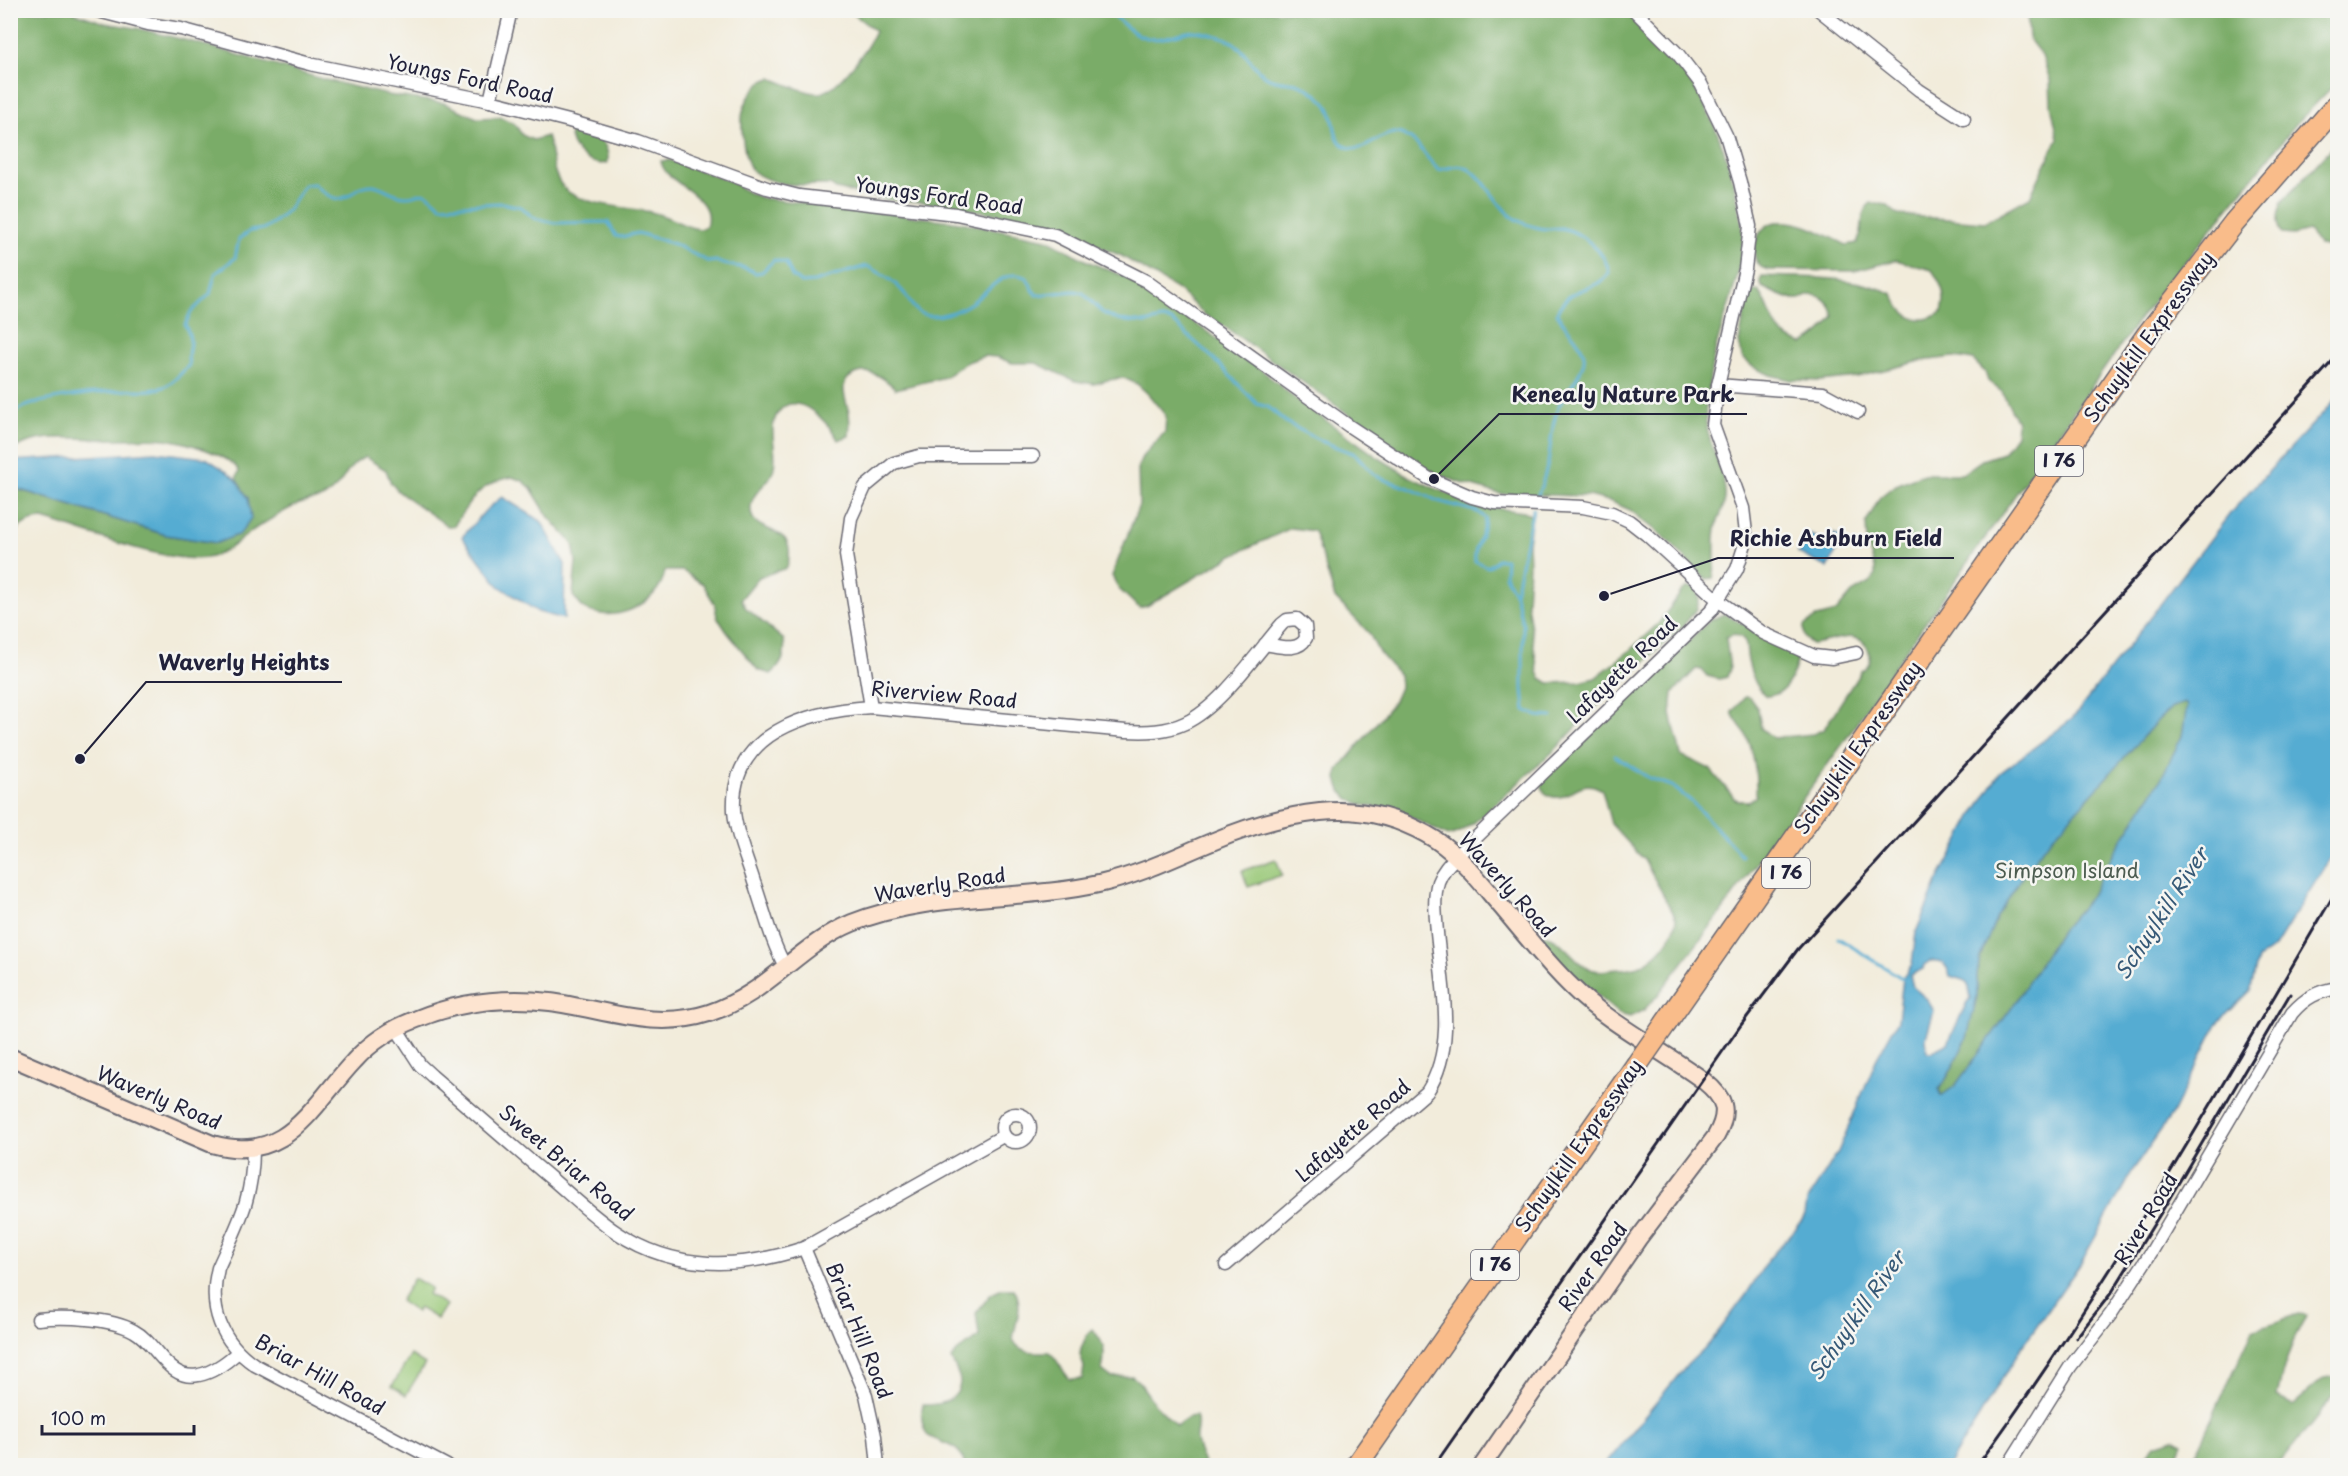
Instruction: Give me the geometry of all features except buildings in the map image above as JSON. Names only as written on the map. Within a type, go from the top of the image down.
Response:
[{"type":"highway","name":"Schuylkill Expressway","points":[[1371,1466],[2148,334],[2234,223],[2337,104]]},
{"type":"highway","name":"Schuylkill Expressway","points":[[1805,834],[2199,289],[2262,210],[2337,125]]},
{"type":"highway","name":"Schuylkill Expressway","points":[[1356,1466],[1641,1070]]},
{"type":"street","name":"Youngs Ford Road","points":[[94,10],[148,24],[181,29],[314,65],[490,101],[569,121],[638,141],[767,188],[799,196],[956,214],[1055,235],[1146,281],[1349,426],[1428,478],[1478,499],[1595,508],[1620,516],[1647,535],[1719,601],[1763,633],[1806,653],[1824,658],[1856,653]]},
{"type":"street","points":[[490,101],[511,10]]},
{"type":"street","name":"Lafayette Road","points":[[1226,1265],[1391,1125],[1421,1098],[1432,1084],[1442,1063],[1445,1037],[1435,896],[1442,873],[1701,622],[1719,601],[1740,563],[1746,533],[1743,508],[1713,425],[1718,385],[1745,269],[1750,226],[1726,135],[1701,84],[1678,54],[1634,10]]},
{"type":"street","points":[[1819,10],[1919,90],[1964,119]]},
{"type":"street","points":[[1718,385],[1823,393],[1858,412]]},
{"type":"street","points":[[871,707],[846,555],[851,518],[865,487],[894,463],[920,456],[1033,456]]},
{"type":"street","name":"Riverview Road","points":[[786,968],[777,949],[738,830],[734,810],[738,782],[749,757],[769,735],[779,728],[821,714],[871,707],[1126,731],[1164,730],[1185,723],[1204,710],[1265,644]]},
{"type":"street","name":"Waverly Road","points":[[10,1057],[212,1144],[237,1150],[253,1149],[270,1144],[288,1134],[364,1051],[396,1028],[425,1016],[454,1007],[515,1000],[551,1002],[643,1020],[675,1020],[708,1014],[743,999],[821,940],[852,923],[872,916],[912,907],[1084,887],[1121,879],[1241,830],[1291,817],[1336,811],[1390,818],[1422,832],[1457,856],[1550,964],[1582,997],[1692,1072],[1715,1091]]},
{"type":"street","name":"River Road","points":[[2008,1466],[2070,1367],[2110,1314],[2152,1251],[2292,1013],[2315,994],[2337,988]]},
{"type":"street","name":"Sweet Briar Road","points":[[396,1028],[420,1065],[598,1218],[633,1243],[688,1261],[725,1264],[752,1262],[804,1248],[1003,1136]]},
{"type":"street","name":"River Road","points":[[1482,1466],[1638,1239],[1716,1136],[1724,1120],[1724,1113],[1722,1102],[1715,1091]]},
{"type":"street","name":"Briar Hill Road","points":[[253,1149],[252,1180],[247,1205],[218,1268],[213,1293],[220,1326],[238,1352],[255,1365],[447,1466]]},
{"type":"street","name":"Briar Hill Road","points":[[804,1248],[866,1395],[874,1426],[878,1466]]},
{"type":"street","points":[[38,1319],[77,1319],[125,1327],[140,1335],[172,1369],[190,1377],[224,1365],[238,1352]]},
{"type":"green space","points":[[11,11],[70,11],[105,23],[197,43],[326,80],[388,95],[444,103],[477,118],[501,117],[515,124],[522,135],[533,140],[547,136],[557,176],[564,188],[571,193],[592,202],[657,213],[694,228],[700,229],[706,226],[707,215],[704,206],[671,177],[661,161],[669,160],[730,181],[762,198],[960,222],[1047,239],[1087,261],[1135,281],[1171,304],[1190,320],[1257,366],[1293,397],[1379,458],[1410,477],[1481,506],[1524,512],[1532,516],[1528,543],[1527,603],[1538,672],[1541,678],[1549,683],[1580,682],[1595,678],[1659,623],[1682,591],[1688,587],[1696,588],[1699,600],[1697,609],[1683,626],[1591,712],[1555,750],[1475,822],[1458,833],[1448,836],[1401,812],[1363,805],[1349,799],[1341,791],[1337,779],[1338,770],[1393,703],[1400,687],[1399,675],[1378,651],[1369,633],[1335,598],[1314,531],[1291,528],[1231,556],[1147,606],[1139,608],[1119,589],[1112,576],[1139,505],[1138,468],[1142,457],[1165,432],[1166,416],[1137,384],[1124,378],[1094,384],[1075,381],[1036,363],[1012,363],[997,357],[984,356],[965,363],[945,377],[896,389],[874,374],[858,373],[851,376],[844,384],[850,424],[849,436],[838,440],[828,425],[811,410],[793,404],[785,406],[778,413],[773,426],[775,460],[773,473],[755,495],[751,506],[752,517],[757,523],[781,535],[787,542],[789,552],[787,568],[759,577],[741,599],[746,608],[784,640],[783,659],[771,674],[758,670],[717,617],[715,605],[703,584],[683,571],[665,571],[654,594],[644,603],[632,609],[606,615],[593,613],[582,607],[573,596],[576,561],[573,544],[548,516],[531,488],[523,481],[512,477],[484,488],[471,500],[454,526],[449,527],[399,492],[391,483],[386,470],[365,457],[353,466],[331,493],[288,509],[218,555],[195,559],[174,557],[128,546],[43,519],[24,524],[11,537],[10,487],[166,535],[216,543],[240,534],[248,498],[236,479],[239,471],[234,465],[217,454],[173,440],[56,438],[32,441],[11,451]]},
{"type":"green space","points":[[850,11],[1626,11],[1665,50],[1696,91],[1719,136],[1728,161],[1742,220],[1742,253],[1736,282],[1713,359],[1706,406],[1709,438],[1723,480],[1725,495],[1724,506],[1716,529],[1713,578],[1705,579],[1669,541],[1630,510],[1612,502],[1589,496],[1500,494],[1458,482],[1425,468],[1205,315],[1178,290],[1122,256],[1035,220],[924,202],[889,200],[836,189],[830,185],[780,183],[753,171],[747,161],[742,129],[743,111],[748,99],[761,83],[771,78],[815,93],[827,90],[835,84],[860,57],[875,31]]},
{"type":"green space","points":[[2027,11],[2337,11],[2337,82],[2296,124],[2140,318],[1846,739],[1720,914],[1657,996],[1644,1010],[1630,1017],[1619,1014],[1542,949],[1536,937],[1550,936],[1557,940],[1590,969],[1602,971],[1628,968],[1645,963],[1658,953],[1673,933],[1676,918],[1644,860],[1611,824],[1602,790],[1585,785],[1565,795],[1552,797],[1544,792],[1542,778],[1641,688],[1710,620],[1725,614],[1782,644],[1798,656],[1789,682],[1779,692],[1766,696],[1752,676],[1744,641],[1733,634],[1726,638],[1730,669],[1727,677],[1719,679],[1707,676],[1702,670],[1696,669],[1673,693],[1671,714],[1681,755],[1710,769],[1735,799],[1747,802],[1756,796],[1751,747],[1732,712],[1745,697],[1749,697],[1758,709],[1761,728],[1773,738],[1813,734],[1824,729],[1861,671],[1867,666],[1870,655],[1865,644],[1852,637],[1812,644],[1805,637],[1804,626],[1817,617],[1836,612],[1852,593],[1871,582],[1875,575],[1875,568],[1867,543],[1866,523],[1880,497],[1894,486],[1924,474],[1962,474],[1982,460],[2003,453],[2016,435],[2017,422],[2002,392],[1988,381],[1985,372],[1973,360],[1954,357],[1921,361],[1857,377],[1820,381],[1791,380],[1770,375],[1753,367],[1742,357],[1739,342],[1748,295],[1753,291],[1759,291],[1778,329],[1792,340],[1803,344],[1821,332],[1834,316],[1829,305],[1820,297],[1810,295],[1794,299],[1784,297],[1762,287],[1760,281],[1762,276],[1846,280],[1862,283],[1893,294],[1907,314],[1919,319],[1934,317],[1942,312],[1944,300],[1941,285],[1932,270],[1896,260],[1855,271],[1770,270],[1762,268],[1757,262],[1754,255],[1756,241],[1759,234],[1770,224],[1786,222],[1804,225],[1847,245],[1857,243],[1860,238],[1864,212],[1871,203],[1887,205],[1898,215],[1985,222],[2030,197],[2058,138],[2051,105],[2050,80],[2042,56],[2029,39]]},
{"type":"green space","points":[[575,129],[592,132],[600,139],[607,151],[607,163],[593,162],[581,155],[571,138],[570,131]]},
{"type":"green space","points":[[2337,142],[2337,245],[2335,247],[2319,245],[2308,231],[2293,235],[2282,234],[2278,218],[2282,202]]},
{"type":"green space","name":"Simpson Island","points":[[2185,703],[2187,706],[2182,736],[2161,779],[2114,853],[2089,899],[2061,931],[2011,1009],[1955,1086],[1942,1096],[1939,1089],[1946,1080],[1967,1038],[1977,996],[1980,957],[1997,917],[2043,848],[2157,721],[2172,707]]},
{"type":"green space","points":[[1276,859],[1282,875],[1248,887],[1242,871]]},
{"type":"green space","points":[[414,1278],[431,1288],[428,1294],[446,1305],[437,1319],[419,1308],[416,1312],[400,1301]]},
{"type":"green space","points":[[1002,1289],[1014,1289],[1017,1295],[1018,1313],[1013,1339],[1019,1347],[1028,1351],[1049,1352],[1070,1379],[1082,1379],[1084,1367],[1080,1354],[1084,1340],[1092,1329],[1100,1338],[1103,1348],[1102,1370],[1111,1377],[1132,1376],[1177,1426],[1188,1417],[1196,1416],[1197,1443],[1204,1463],[1202,1465],[964,1465],[963,1458],[956,1449],[927,1435],[922,1421],[923,1405],[947,1401],[956,1394],[960,1379],[951,1359],[979,1336],[976,1313],[991,1294]]},
{"type":"green space","points":[[2298,1314],[2307,1315],[2288,1354],[2277,1397],[2293,1405],[2324,1378],[2337,1376],[2337,1389],[2332,1398],[2278,1465],[2190,1465],[2253,1330]]},
{"type":"green space","points":[[411,1355],[425,1364],[406,1395],[392,1386]]},
{"type":"green space","points":[[2174,1438],[2182,1443],[2173,1465],[2138,1465],[2155,1444]]},
{"type":"water","name":"Schuylkill River","points":[[2337,398],[2337,847],[2275,947],[2258,959],[2250,991],[2217,1024],[2172,1114],[2133,1170],[2079,1266],[2023,1345],[1949,1465],[1605,1465],[1685,1367],[1709,1344],[1746,1295],[1767,1261],[1805,1215],[1807,1201],[1838,1152],[1876,1060],[1898,1020],[1903,978],[1912,964],[1916,932],[1937,882],[1973,815],[2000,773],[2072,719],[2232,511]],"holes":[[[2185,703],[2187,706],[2182,736],[2161,779],[2114,853],[2089,899],[2061,931],[2011,1009],[1955,1086],[1941,1096],[1939,1089],[1946,1080],[1967,1038],[1977,996],[1980,957],[1997,917],[2023,875],[2043,848],[2157,721],[2172,707]],[[1930,961],[1941,962],[1946,966],[1950,976],[1966,982],[1971,998],[1948,1043],[1927,1052],[1926,1037],[1934,1011],[1927,999],[1913,987],[1910,975],[1923,969],[1924,965]]]},
{"type":"water","points":[[155,452],[206,458],[236,479],[248,498],[251,518],[240,534],[217,543],[166,535],[11,487],[11,461]]},
{"type":"water","points":[[502,497],[541,521],[565,564],[564,619],[538,612],[499,586],[462,537],[485,511]]},
{"type":"water","points":[[1807,533],[1829,544],[1834,534],[1843,538],[1828,568],[1798,553]]},
{"type":"waterway","points":[[1107,10],[1134,32],[1150,39],[1194,31],[1229,40],[1235,43],[1264,75],[1274,80],[1300,84],[1325,102],[1329,107],[1338,138],[1345,146],[1353,149],[1360,148],[1389,134],[1404,135],[1416,143],[1439,170],[1460,166],[1473,172],[1512,217],[1538,228],[1569,230],[1592,244],[1604,258],[1609,273],[1597,284],[1568,297],[1557,313],[1580,344],[1584,361],[1579,374],[1558,408],[1548,463],[1535,502]]},
{"type":"waterway","points":[[10,415],[19,409],[48,400],[101,392],[154,389],[165,387],[172,382],[189,365],[190,338],[185,325],[191,312],[210,294],[215,274],[235,258],[239,239],[250,231],[263,229],[273,223],[288,210],[304,185],[314,184],[325,193],[341,199],[358,189],[373,185],[406,196],[423,193],[441,206],[502,203],[521,207],[534,218],[555,223],[608,222],[616,236],[638,233],[674,244],[709,262],[716,261],[746,268],[755,273],[762,272],[774,260],[786,263],[792,276],[801,283],[814,282],[867,266],[892,281],[916,310],[928,316],[947,314],[960,309],[1001,279],[1018,275],[1027,278],[1036,295],[1074,291],[1083,293],[1103,313],[1118,320],[1146,323],[1162,319],[1172,321],[1215,360],[1257,404],[1268,407],[1287,423],[1321,441],[1355,454],[1375,475],[1385,480],[1438,501],[1478,512],[1485,518],[1475,561],[1488,567],[1498,559],[1506,559],[1505,575],[1515,595],[1523,625],[1525,710],[1537,716],[1552,717]]},
{"type":"waterway","points":[[1515,593],[1533,509]]},
{"type":"waterway","points":[[1615,756],[1649,778],[1672,786],[1691,801],[1742,856]]},
{"type":"waterway","points":[[1838,938],[1905,980]]},
{"type":"railway","points":[[1434,1466],[1741,1025],[1798,949],[2338,355]]},
{"type":"railway","points":[[1977,1466],[2074,1326],[2165,1182],[2338,888]]},
{"type":"railway","points":[[2076,1338],[2112,1292],[2290,994]]},
{"type":"place","name":"Kenealy Nature Park","points":[[1434,479]]},
{"type":"place","name":"Richie Ashburn Field","points":[[1604,596]]},
{"type":"place","name":"Waverly Heights","points":[[80,759]]}]
